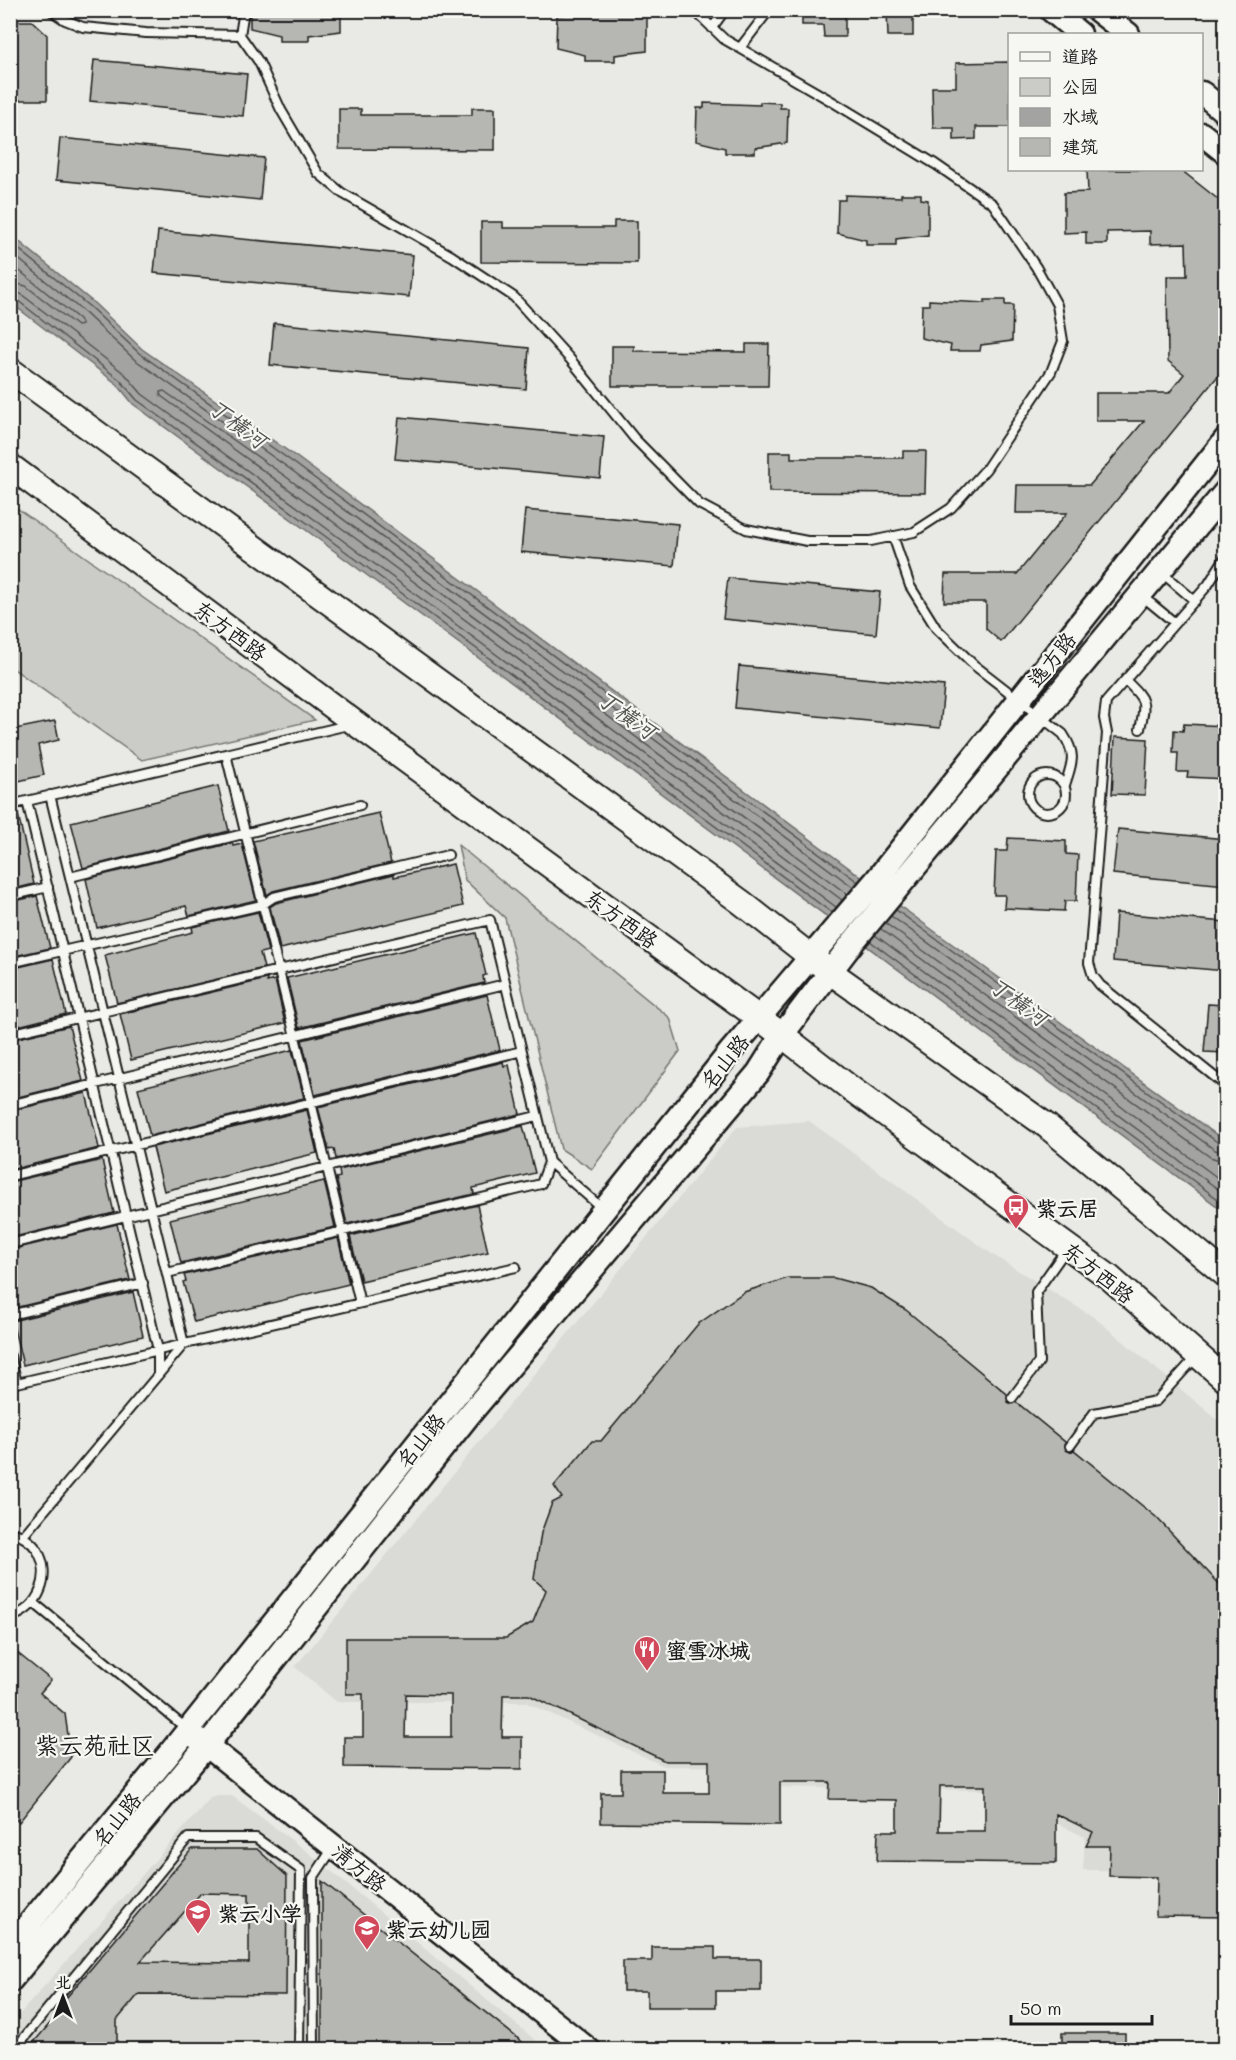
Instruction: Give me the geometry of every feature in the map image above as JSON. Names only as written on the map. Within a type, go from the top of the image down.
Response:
[{"type":"main road","points":[[10,370],[721,888],[820,964],[1047,1125],[1226,1275]]},
{"type":"main road","name":"东方西路","points":[[10,466],[355,723],[1109,1277],[1226,1380]]},
{"type":"street","points":[[1051,10],[1079,33]]},
{"type":"street","points":[[1098,10],[1127,33]]},
{"type":"street","points":[[1203,94],[1226,113]]},
{"type":"street","points":[[1203,135],[1226,153]]},
{"type":"street","name":"逸方路","points":[[831,934],[1226,439]]},
{"type":"street","name":"逸方路","points":[[820,964],[853,942],[896,892],[1226,491]]},
{"type":"street","name":"名山路","points":[[10,1981],[207,1745],[468,1416],[758,1073],[782,1035],[820,964],[831,934]]},
{"type":"street","name":"名山路","points":[[10,1947],[188,1730],[759,1018],[820,964]]},
{"type":"street","name":"清方路","points":[[188,1730],[589,2049]]},
{"type":"lane","points":[[50,10],[65,20],[83,27],[146,33],[240,35]]},
{"type":"lane","points":[[60,10],[83,27]]},
{"type":"lane","points":[[244,10],[240,35],[259,62],[281,110],[318,172],[342,193],[452,256],[514,297],[570,359],[634,438],[699,504],[746,529],[807,541],[872,541],[914,532],[951,508],[986,468],[1051,372],[1063,341],[1057,305],[1036,267],[993,204],[915,152],[724,39],[694,10]]},
{"type":"lane","points":[[712,27],[725,10]]},
{"type":"lane","points":[[740,48],[769,10]]},
{"type":"lane","points":[[893,536],[910,586],[936,628],[974,665],[1063,734],[1071,746],[1073,759],[1065,785],[1064,804],[1053,812],[1047,813],[1035,809],[1029,799],[1029,787],[1037,778],[1042,775],[1055,776],[1065,785]]},
{"type":"lane","points":[[1226,556],[1208,585],[1106,702],[1104,718],[1107,733],[1089,963],[1092,976],[1100,985],[1226,1086]]},
{"type":"lane","points":[[1160,571],[1194,601]]},
{"type":"lane","points":[[1141,595],[1175,623]]},
{"type":"lane","points":[[1126,681],[1141,695],[1145,708],[1140,729]]},
{"type":"lane","points":[[10,805],[355,723]]},
{"type":"lane","points":[[225,754],[360,1303]]},
{"type":"lane","points":[[50,795],[184,1344]]},
{"type":"lane","points":[[27,801],[159,1350],[159,1375]]},
{"type":"lane","points":[[70,877],[360,805]]},
{"type":"lane","points":[[10,963],[262,904],[274,897],[448,855]]},
{"type":"lane","points":[[10,896],[48,887]]},
{"type":"lane","points":[[10,1034],[490,920],[549,1162],[604,1210]]},
{"type":"lane","points":[[10,1105],[505,984]]},
{"type":"lane","points":[[10,1176],[522,1051]]},
{"type":"lane","points":[[10,1244],[537,1116]]},
{"type":"lane","points":[[167,1273],[541,1184],[549,1162]]},
{"type":"lane","points":[[1012,1398],[1039,1362],[1036,1292],[1068,1247]]},
{"type":"lane","points":[[10,1356],[17,1383],[516,1267]]},
{"type":"lane","points":[[10,1315],[143,1283]]},
{"type":"lane","points":[[23,1536],[184,1344]]},
{"type":"lane","points":[[1070,1446],[1094,1413],[1156,1401],[1198,1355]]},
{"type":"lane","points":[[10,1531],[23,1536],[37,1550],[43,1568],[42,1587],[33,1603],[19,1615],[10,1617]]},
{"type":"lane","points":[[33,1603],[188,1730]]},
{"type":"lane","points":[[14,2049],[188,1838],[256,1838],[301,1870],[299,2049]]},
{"type":"lane","points":[[314,2049],[313,1878],[334,1846]]},
{"type":"shaded area","points":[[809,1121],[993,1255],[1095,1318],[1225,1426],[1225,1871],[1083,1870],[1085,1837],[990,1790],[764,1787],[765,1767],[664,1766],[525,1702],[337,1702],[295,1667],[737,1127]]},
{"type":"shaded area","name":"紫云小学","points":[[212,1796],[232,1796],[309,1853],[546,2049],[11,2050],[11,2024]]},
{"type":"green space","points":[[11,504],[315,720],[142,760],[11,667]]},
{"type":"green space","points":[[458,845],[670,1018],[680,1051],[592,1169],[561,1149],[505,918],[465,880]]},
{"type":"water","name":"丁横河","points":[[10,234],[94,303],[142,349],[298,458],[923,923],[1225,1141],[1225,1212],[133,404],[117,384],[11,303]]},
{"type":"building","points":[[250,10],[341,10],[341,31],[309,35],[309,41],[279,41],[279,35],[250,28]]},
{"type":"building","points":[[564,10],[620,13],[620,10],[640,10],[640,15],[647,15],[647,51],[615,55],[615,61],[585,61],[585,55],[556,48],[557,15],[564,15]]},
{"type":"building","points":[[802,10],[845,10],[845,37],[824,37],[823,25],[802,25]]},
{"type":"building","points":[[887,10],[913,10],[913,36],[888,36]]},
{"type":"building","points":[[10,21],[32,21],[47,35],[47,100],[10,100]]},
{"type":"building","points":[[94,60],[247,74],[243,116],[90,101]]},
{"type":"building","points":[[1008,62],[1008,127],[976,127],[976,139],[954,140],[954,128],[933,128],[932,87],[956,87],[956,63]]},
{"type":"building","points":[[760,102],[780,103],[780,108],[788,108],[787,143],[755,148],[755,153],[725,153],[725,148],[696,141],[697,108],[704,108],[704,103],[760,105]]},
{"type":"building","points":[[472,108],[495,108],[495,150],[339,149],[339,109],[361,109],[361,115],[472,115]]},
{"type":"building","points":[[60,138],[264,158],[260,200],[56,180]]},
{"type":"building","points":[[1087,171],[1182,171],[1224,204],[1226,366],[1001,642],[986,629],[986,602],[944,602],[945,574],[1017,574],[1067,513],[1016,513],[1017,485],[1090,485],[1144,421],[1096,421],[1096,393],[1169,393],[1184,374],[1168,361],[1167,276],[1187,276],[1186,243],[1150,244],[1150,231],[1107,232],[1107,244],[1086,244],[1086,232],[1064,233],[1064,193],[1088,192]]},
{"type":"building","points":[[901,194],[921,194],[921,199],[928,200],[928,235],[896,239],[896,245],[866,245],[866,240],[837,233],[838,200],[845,200],[845,195],[901,197]]},
{"type":"building","points":[[614,221],[637,221],[637,263],[481,262],[481,222],[503,222],[503,228],[614,228]]},
{"type":"building","points":[[158,231],[413,255],[409,297],[154,273]]},
{"type":"building","points":[[929,300],[985,303],[985,300],[1005,300],[1005,305],[1013,305],[1012,341],[981,345],[980,351],[950,351],[951,345],[921,338],[922,305],[929,305]]},
{"type":"building","points":[[274,323],[529,348],[526,389],[270,365]]},
{"type":"building","points":[[746,344],[769,344],[768,386],[612,386],[612,346],[634,346],[634,351],[746,352]]},
{"type":"building","points":[[399,417],[604,437],[600,478],[395,459]]},
{"type":"building","points":[[903,451],[926,451],[925,493],[769,492],[769,452],[791,452],[791,458],[903,458]]},
{"type":"building","points":[[525,510],[678,524],[674,566],[521,552]]},
{"type":"building","points":[[728,578],[880,592],[876,634],[723,619]]},
{"type":"building","points":[[739,666],[944,686],[940,728],[735,708]]},
{"type":"building","points":[[55,721],[59,740],[38,745],[44,775],[10,783],[10,730]]},
{"type":"building","points":[[1184,724],[1226,726],[1226,779],[1187,777],[1188,772],[1177,772],[1178,753],[1173,753],[1174,730],[1183,731]]},
{"type":"building","points":[[1115,737],[1148,739],[1145,795],[1112,794]]},
{"type":"building","points":[[218,786],[229,831],[83,868],[71,822]]},
{"type":"building","points":[[17,810],[34,884],[10,890],[10,811]]},
{"type":"building","points":[[379,813],[391,863],[273,891],[267,895],[253,841]]},
{"type":"building","points":[[1118,829],[1226,839],[1226,885],[1113,874]]},
{"type":"building","points":[[1008,838],[1066,841],[1066,854],[1078,855],[1076,901],[1065,901],[1064,911],[1004,908],[1005,895],[994,895],[996,851],[1007,851]]},
{"type":"building","points":[[232,843],[233,846],[242,844],[256,900],[189,916],[186,906],[97,928],[86,879]]},
{"type":"building","points":[[453,864],[463,906],[280,949],[270,907],[276,903],[394,874],[394,877]]},
{"type":"building","points":[[37,896],[50,948],[10,957],[10,902]]},
{"type":"building","points":[[258,912],[268,951],[260,953],[264,968],[117,1003],[105,955],[193,932],[192,927]]},
{"type":"building","points":[[1116,913],[1226,922],[1226,971],[1113,961]]},
{"type":"building","points":[[476,933],[486,975],[483,976],[484,983],[299,1028],[287,978]]},
{"type":"building","points":[[53,959],[66,1014],[10,1028],[10,969]]},
{"type":"building","points":[[267,979],[267,982],[275,980],[285,1023],[131,1060],[120,1014]]},
{"type":"building","points":[[487,995],[500,1050],[315,1095],[302,1040]]},
{"type":"building","points":[[1208,1004],[1226,1005],[1226,1053],[1204,1052]]},
{"type":"building","points":[[69,1026],[83,1081],[10,1099],[10,1040]]},
{"type":"building","points":[[292,1050],[304,1098],[150,1136],[138,1088]]},
{"type":"building","points":[[503,1062],[504,1066],[509,1065],[520,1114],[336,1159],[334,1149],[329,1150],[318,1107]]},
{"type":"building","points":[[86,1093],[99,1148],[10,1170],[10,1111]]},
{"type":"building","points":[[307,1110],[317,1153],[164,1191],[153,1147]]},
{"type":"building","points":[[523,1126],[535,1173],[473,1188],[474,1194],[347,1224],[336,1178],[340,1177],[339,1170]]},
{"type":"building","points":[[102,1160],[114,1213],[10,1238],[10,1182]]},
{"type":"building","points":[[324,1181],[335,1227],[181,1263],[170,1219]]},
{"type":"building","points":[[477,1205],[488,1252],[361,1281],[350,1236]]},
{"type":"building","points":[[117,1224],[130,1280],[10,1309],[10,1250]]},
{"type":"building","points":[[338,1238],[349,1284],[194,1322],[183,1282],[186,1281],[184,1275]]},
{"type":"building","points":[[788,1278],[834,1278],[871,1288],[906,1310],[1007,1394],[1008,1402],[1012,1404],[1016,1402],[1065,1442],[1066,1450],[1070,1452],[1074,1450],[1156,1517],[1226,1591],[1226,1917],[1156,1916],[1157,1877],[1109,1876],[1110,1846],[1086,1846],[1093,1832],[1056,1814],[1056,1863],[877,1861],[878,1831],[897,1831],[897,1800],[829,1799],[830,1782],[780,1782],[780,1825],[601,1823],[601,1793],[621,1793],[621,1770],[663,1770],[663,1793],[709,1793],[709,1761],[665,1761],[529,1695],[503,1695],[502,1737],[522,1737],[522,1769],[344,1767],[344,1737],[363,1737],[363,1694],[346,1694],[346,1638],[506,1638],[533,1622],[546,1590],[534,1579],[541,1533],[552,1503],[562,1498],[554,1486],[592,1441],[601,1441],[698,1324],[744,1292]],"holes":[[[406,1694],[451,1695],[451,1737],[405,1737]],[[940,1786],[985,1786],[985,1831],[939,1831]]]},
{"type":"building","points":[[133,1292],[143,1336],[23,1365],[12,1321]]},
{"type":"building","points":[[10,1647],[51,1680],[40,1693],[65,1714],[71,1757],[19,1822],[10,1815]]},
{"type":"building","points":[[192,1849],[257,1849],[287,1876],[286,1995],[139,1994],[117,2020],[117,2049],[28,2049],[64,2007],[61,2004]],"holes":[[[201,1893],[249,1894],[249,1963],[140,1962]]]},
{"type":"building","name":"紫云幼儿园","points":[[322,1881],[531,2049],[322,2049]]},
{"type":"building","points":[[652,1947],[715,1947],[715,1959],[761,1959],[761,1991],[716,1991],[716,2007],[647,2007],[647,1991],[623,1991],[623,1961],[652,1961]]},
{"type":"building","points":[[1062,2033],[1125,2033],[1125,2049],[1062,2049]]},
{"type":"place","name":"紫云居","points":[[1016,1230]]},
{"type":"place","name":"蜜雪冰城","points":[[647,1672]]},
{"type":"place","name":"紫云小学","points":[[198,1935]]},
{"type":"place","name":"紫云幼儿园","points":[[367,1951]]},
{"type":"district","name":"紫云苑社区","points":[[95,1744]]}]
